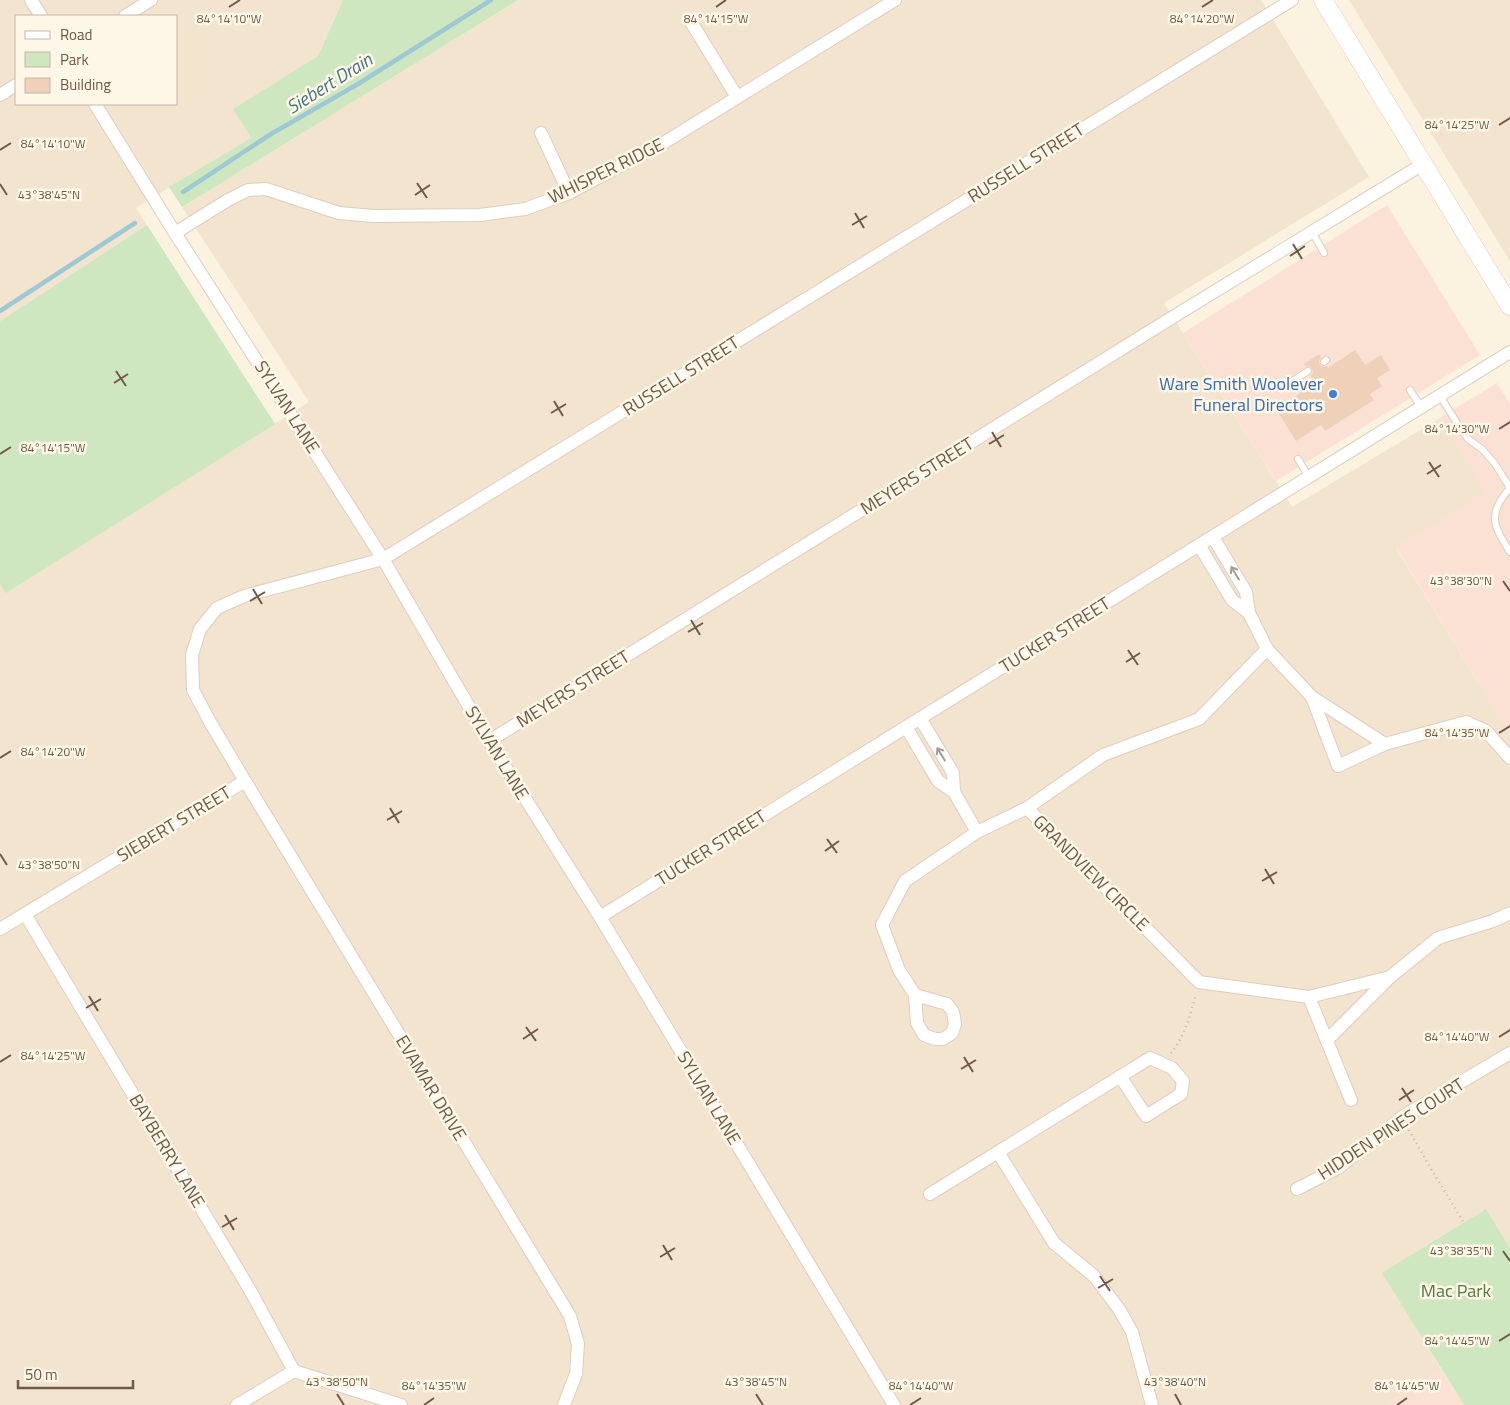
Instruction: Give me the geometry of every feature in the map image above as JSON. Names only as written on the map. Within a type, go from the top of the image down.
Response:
[{"type":"street","points":[[31,0],[40,15]]},
{"type":"street","points":[[127,15],[151,0]]},
{"type":"street","name":"WHISPER RIDGE","points":[[175,233],[228,200],[248,190],[266,189],[339,213],[373,216],[480,215],[525,208],[570,193],[665,142],[895,0]]},
{"type":"street","name":"RUSSELL STREET","points":[[246,781],[193,690],[192,655],[200,629],[217,608],[244,596],[383,559],[1292,0]]},
{"type":"street","points":[[1322,0],[1510,306]]},
{"type":"street","points":[[690,22],[738,98]]},
{"type":"street","points":[[0,95],[15,86]]},
{"type":"street","name":"SYLVAN LANE","points":[[96,105],[383,559],[489,741],[600,917],[894,1405]]},
{"type":"street","points":[[541,134],[570,193]]},
{"type":"street","name":"MEYERS STREET","points":[[489,741],[1423,164]]},
{"type":"street","name":"TUCKER STREET","points":[[600,917],[1510,352]]},
{"type":"street","points":[[1213,537],[1246,592],[1249,613],[1267,649],[1312,697],[1385,744]]},
{"type":"street","points":[[1200,545],[1232,600],[1249,613]]},
{"type":"street","name":"GRANDVIEW CIRCLE","points":[[1199,982],[1027,808],[1103,755],[1199,719],[1267,649]]},
{"type":"street","points":[[1312,697],[1338,766],[1385,744],[1466,722],[1486,731],[1510,758]]},
{"type":"street","points":[[920,718],[953,773],[954,792]]},
{"type":"street","points":[[906,727],[938,781],[954,792],[977,832]]},
{"type":"street","name":"SIEBERT STREET","points":[[0,928],[246,781]]},
{"type":"street","name":"EVAMAR DRIVE","points":[[246,781],[570,1316],[578,1344],[576,1374],[564,1405]]},
{"type":"street","points":[[914,995],[899,970],[882,925],[906,882],[977,832],[1027,808]]},
{"type":"street","points":[[1327,1040],[1390,977],[1438,938],[1493,921],[1510,913]]},
{"type":"street","name":"BAYBERRY LANE","points":[[24,914],[250,1290],[294,1371]]},
{"type":"street","points":[[1199,982],[1309,997],[1390,977]]},
{"type":"street","points":[[1309,997],[1351,1100]]},
{"type":"street","name":"HIDDEN PINES COURT","points":[[1297,1189],[1338,1168],[1402,1117],[1510,1053]]},
{"type":"street","points":[[930,1194],[1120,1076],[1150,1058],[1172,1068],[1183,1081],[1181,1094],[1146,1116],[1120,1076]]},
{"type":"street","points":[[998,1152],[1054,1243],[1094,1276],[1119,1309],[1132,1332],[1152,1405]]},
{"type":"street","points":[[237,1405],[294,1371],[401,1405]]},
{"type":"lane","points":[[1312,232],[1324,253]]},
{"type":"lane","points":[[1291,382],[1308,371]]},
{"type":"lane","points":[[1410,390],[1421,407]]},
{"type":"lane","points":[[1440,396],[1458,426],[1468,439],[1482,449],[1495,464],[1510,488],[1498,502],[1494,518],[1499,534],[1510,552]]},
{"type":"lane","points":[[1298,459],[1309,477]]},
{"type":"path","points":[[1162,1064],[1177,1046],[1189,1019],[1199,982]]},
{"type":"path","points":[[1402,1117],[1464,1223]]},
{"type":"shaded area","points":[[0,0],[343,0],[318,56],[234,109],[251,138],[136,208],[147,225],[0,321]]},
{"type":"shaded area","points":[[518,0],[1261,0],[1369,177],[1164,303],[1292,507],[1440,418],[1486,492],[1396,548],[1510,734],[1510,1248],[1486,1209],[1383,1273],[1441,1369],[1383,1405],[0,1405],[0,584],[6,592],[309,402],[182,207]]},
{"type":"shaded area","points":[[1349,0],[1510,0],[1510,261]]},
{"type":"shaded area","points":[[1387,205],[1480,355],[1276,481],[1183,333]]},
{"type":"shaded area","points":[[1497,383],[1510,404],[1510,734],[1396,547],[1485,492],[1440,418]]},
{"type":"shaded area","points":[[1441,1369],[1464,1405],[1383,1405],[1434,1373]]},
{"type":"green space","points":[[343,0],[518,0],[182,207],[169,187],[251,138],[233,109],[318,56]]},
{"type":"green space","points":[[147,225],[275,424],[6,593],[0,584],[0,321]]},
{"type":"green space","name":"Mac Park","points":[[1486,1209],[1510,1248],[1510,1405],[1464,1405],[1382,1273]]},
{"type":"building","points":[[1355,350],[1365,365],[1381,355],[1390,370],[1377,378],[1382,386],[1370,394],[1374,400],[1325,431],[1321,425],[1296,441],[1276,409],[1301,393],[1297,387],[1312,378],[1312,369],[1304,364],[1319,354],[1321,358],[1319,361],[1320,365],[1323,367],[1327,366],[1328,368]]},
{"type":"waterway","name":"Siebert Drain","points":[[183,192],[271,134],[358,84],[491,0]]},
{"type":"waterway","name":"Siebert Drain","points":[[0,311],[135,223]]},
{"type":"place","name":"Ware Smith Woolever Funeral Directors","points":[[1333,394]]}]
